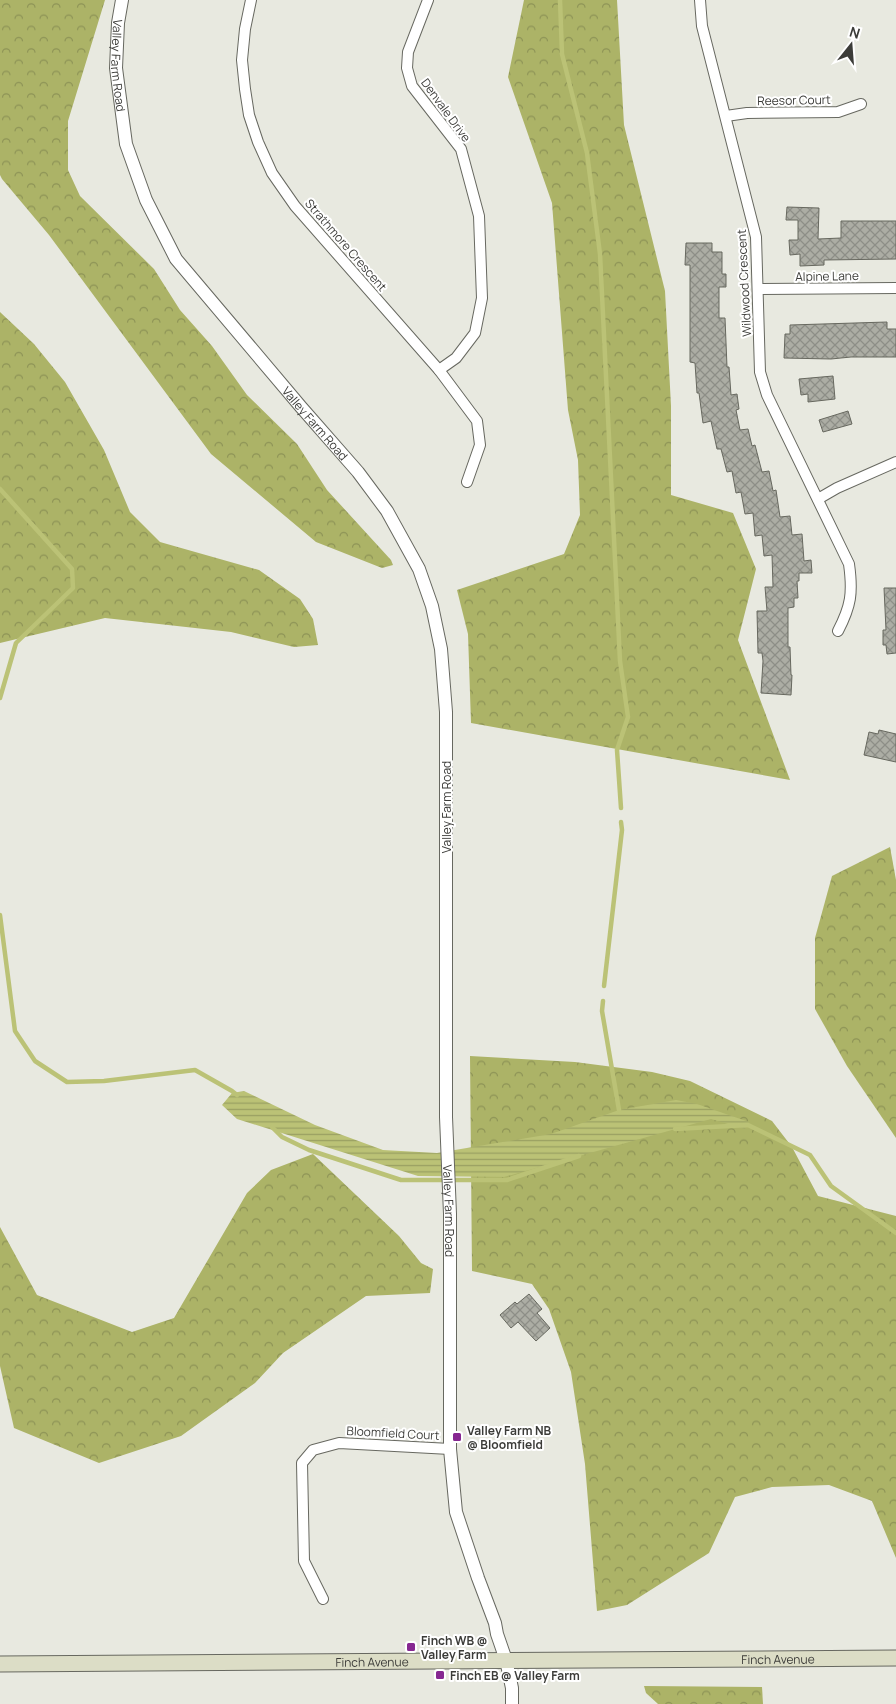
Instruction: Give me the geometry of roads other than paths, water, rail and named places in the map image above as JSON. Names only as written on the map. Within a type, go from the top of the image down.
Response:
[{"type":"main road","name":"Finch Avenue","points":[[0,1664],[896,1658]]},
{"type":"street","name":"Valley Farm Road","points":[[122,0],[118,24],[116,68],[126,144],[146,200],[176,259],[358,472],[387,511],[419,569],[432,606],[442,649],[446,712],[446,1117],[450,1214],[450,1449],[456,1512],[506,1660],[512,1688],[512,1704]]},
{"type":"street","name":"Strathmore Crescent","points":[[251,0],[245,29],[243,52],[245,88],[249,115],[272,174],[295,206],[439,370],[477,421],[480,444],[467,482]]},
{"type":"street","name":"Denvale Drive","points":[[428,0],[408,52],[407,68],[412,86],[461,149],[480,216],[482,298],[475,333],[456,358],[439,370]]},
{"type":"street","name":"Wildwood Crescent","points":[[700,0],[702,26],[756,237],[760,372],[767,395],[849,564],[852,587],[847,613],[838,632]]},
{"type":"street","name":"Reesor Court","points":[[726,116],[747,113],[838,112],[862,104]]},
{"type":"street","name":"Alpine Lane","points":[[758,289],[896,288]]},
{"type":"street","points":[[818,499],[837,488],[896,462]]},
{"type":"street","name":"Bloomfield Court","points":[[323,1599],[304,1561],[302,1463],[313,1450],[339,1442],[450,1449]]},
{"type":"waterway","points":[[560,0],[562,54],[587,153],[600,254],[620,661],[628,717],[617,750],[621,808]]},
{"type":"waterway","points":[[0,489],[72,569],[73,588],[16,643],[0,698]]},
{"type":"waterway","points":[[604,986],[622,830],[621,822]]},
{"type":"waterway","points":[[0,915],[15,1031],[35,1061],[67,1082],[104,1081],[195,1070],[237,1095]]},
{"type":"waterway","points":[[603,1001],[602,1011],[619,1110]]},
{"type":"waterway","points":[[675,1129],[748,1125],[810,1155],[831,1186],[896,1233]]},
{"type":"waterway","points":[[272,1127],[282,1137],[309,1150],[401,1180],[507,1180],[579,1156]]},
{"type":"place","name":"Valley Farm NB @ Bloomfield","points":[[457,1437]]},
{"type":"place","name":"Finch WB @ Valley Farm","points":[[411,1647]]},
{"type":"place","name":"Finch EB @ Valley Farm","points":[[440,1675]]}]
